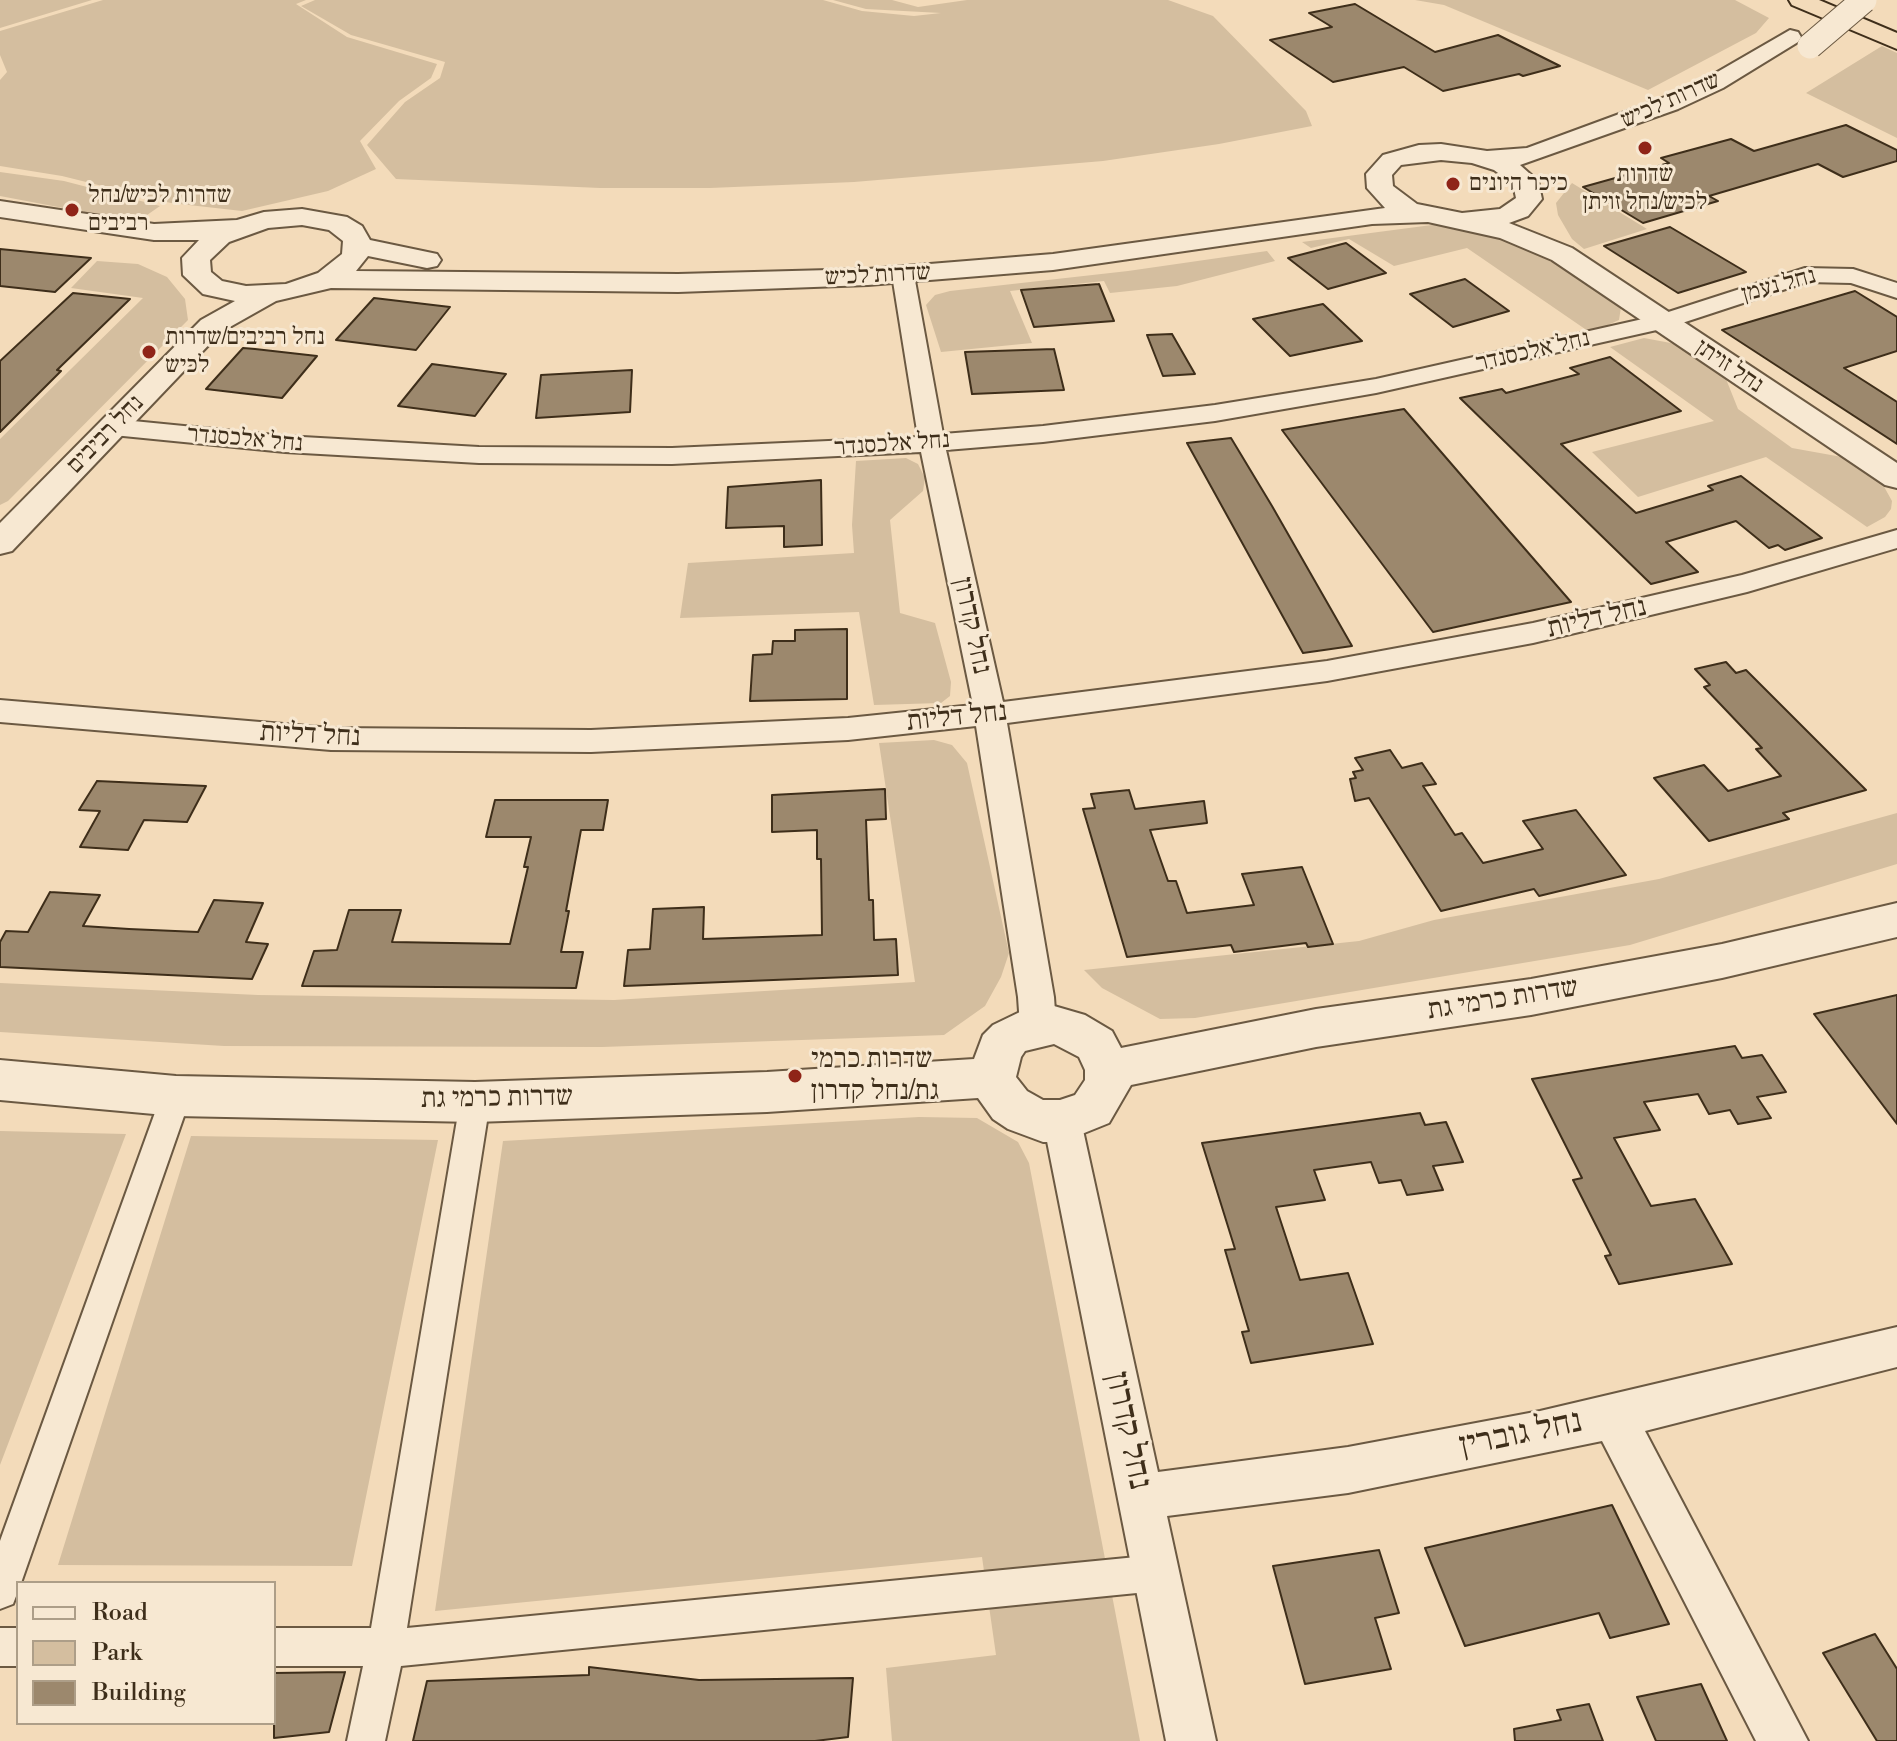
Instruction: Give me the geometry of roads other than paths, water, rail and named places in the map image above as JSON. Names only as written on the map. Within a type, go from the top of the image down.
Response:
[{"type":"highway","points":[[1800,0],[1897,42]]},
{"type":"highway","points":[[1835,0],[1897,26]]},
{"type":"street","name":"שדרות לכיש","points":[[1487,159],[1519,158],[1536,153],[1669,104],[1715,83],[1800,42],[1835,0]]},
{"type":"street","name":"שדרות לכיש","points":[[1471,221],[1499,218],[1557,166],[1728,96],[1800,42],[1864,0]]},
{"type":"street","points":[[1471,221],[1424,215],[1391,200],[1378,184],[1382,169],[1392,160],[1409,155],[1453,152],[1487,159],[1516,173],[1526,196]]},
{"type":"street","name":"שדרות לכיש","points":[[358,246],[409,258],[469,265],[692,269],[893,262],[1046,249],[1229,224],[1349,200],[1378,184]]},
{"type":"street","name":"נחל זויתן","points":[[1526,196],[1544,238],[1562,254],[1897,478]]},
{"type":"street","points":[[0,209],[140,231],[200,232],[277,218],[313,218],[348,229],[358,246],[352,260],[328,279],[300,289],[267,295],[220,291],[203,282],[194,267],[139,249],[0,224]]},
{"type":"street","name":"שדרות לכיש","points":[[328,279],[690,283],[903,275],[1116,255],[1372,216],[1424,215]]},
{"type":"street","name":"נחל זויתן","points":[[1471,221],[1510,232],[1562,254]]},
{"type":"street","points":[[194,267],[204,248],[240,227]]},
{"type":"street","name":"נחל נעמן","points":[[1662,322],[1792,278],[1817,274],[1853,276],[1897,291]]},
{"type":"street","name":"נחל קדרון","points":[[903,275],[932,443],[990,714],[1036,997],[1038,1026]]},
{"type":"street","name":"נחל רביבים","points":[[0,543],[211,326],[219,312],[220,291]]},
{"type":"street","name":"נחל רביבים","points":[[211,326],[267,295]]},
{"type":"street","name":"נחל אלכסנדר","points":[[113,427],[285,444],[479,455],[672,456],[932,443],[1043,434],[1237,409],[1376,386],[1662,322]]},
{"type":"street","name":"נחל דליות","points":[[0,711],[331,739],[591,741],[848,729],[1096,703],[1312,673],[1533,633],[1747,583],[1897,539]]},
{"type":"street","name":"שדרות כרמי גת","points":[[1108,1070],[1316,1028],[1531,997],[1722,961],[1897,920]]},
{"type":"street","points":[[1054,1025],[1084,1035],[1104,1056],[1108,1070],[1108,1084],[1092,1109],[1062,1121],[1043,1121],[1025,1115],[1010,1105],[999,1092],[993,1077],[999,1049],[1022,1030],[1054,1025]]},
{"type":"street","name":"שדרות כרמי גת","points":[[0,1080],[176,1096],[475,1102],[767,1092],[993,1077]]},
{"type":"street","points":[[0,1591],[176,1096]]},
{"type":"street","points":[[366,1741],[386,1647],[475,1102]]},
{"type":"street","name":"נחל קדרון","points":[[1062,1121],[1191,1741]]},
{"type":"street","name":"נחל גוברין","points":[[1140,1497],[1348,1470],[1613,1416],[1897,1347]]},
{"type":"street","points":[[1613,1416],[1783,1741]]},
{"type":"street","points":[[276,1647],[432,1645],[1157,1573]]},
{"type":"place","name":"שדרות לכיש/נחל זויתן","points":[[1645,148]]},
{"type":"place","name":"כיכר היונים","points":[[1453,184]]},
{"type":"place","name":"שדרות לכיש/נחל רביבים","points":[[72,210]]},
{"type":"place","name":"נחל רביבים/שדרות לכיש","points":[[149,352]]},
{"type":"place","name":"שדרות כרמי גת/נחל קדרון","points":[[795,1076]]}]
